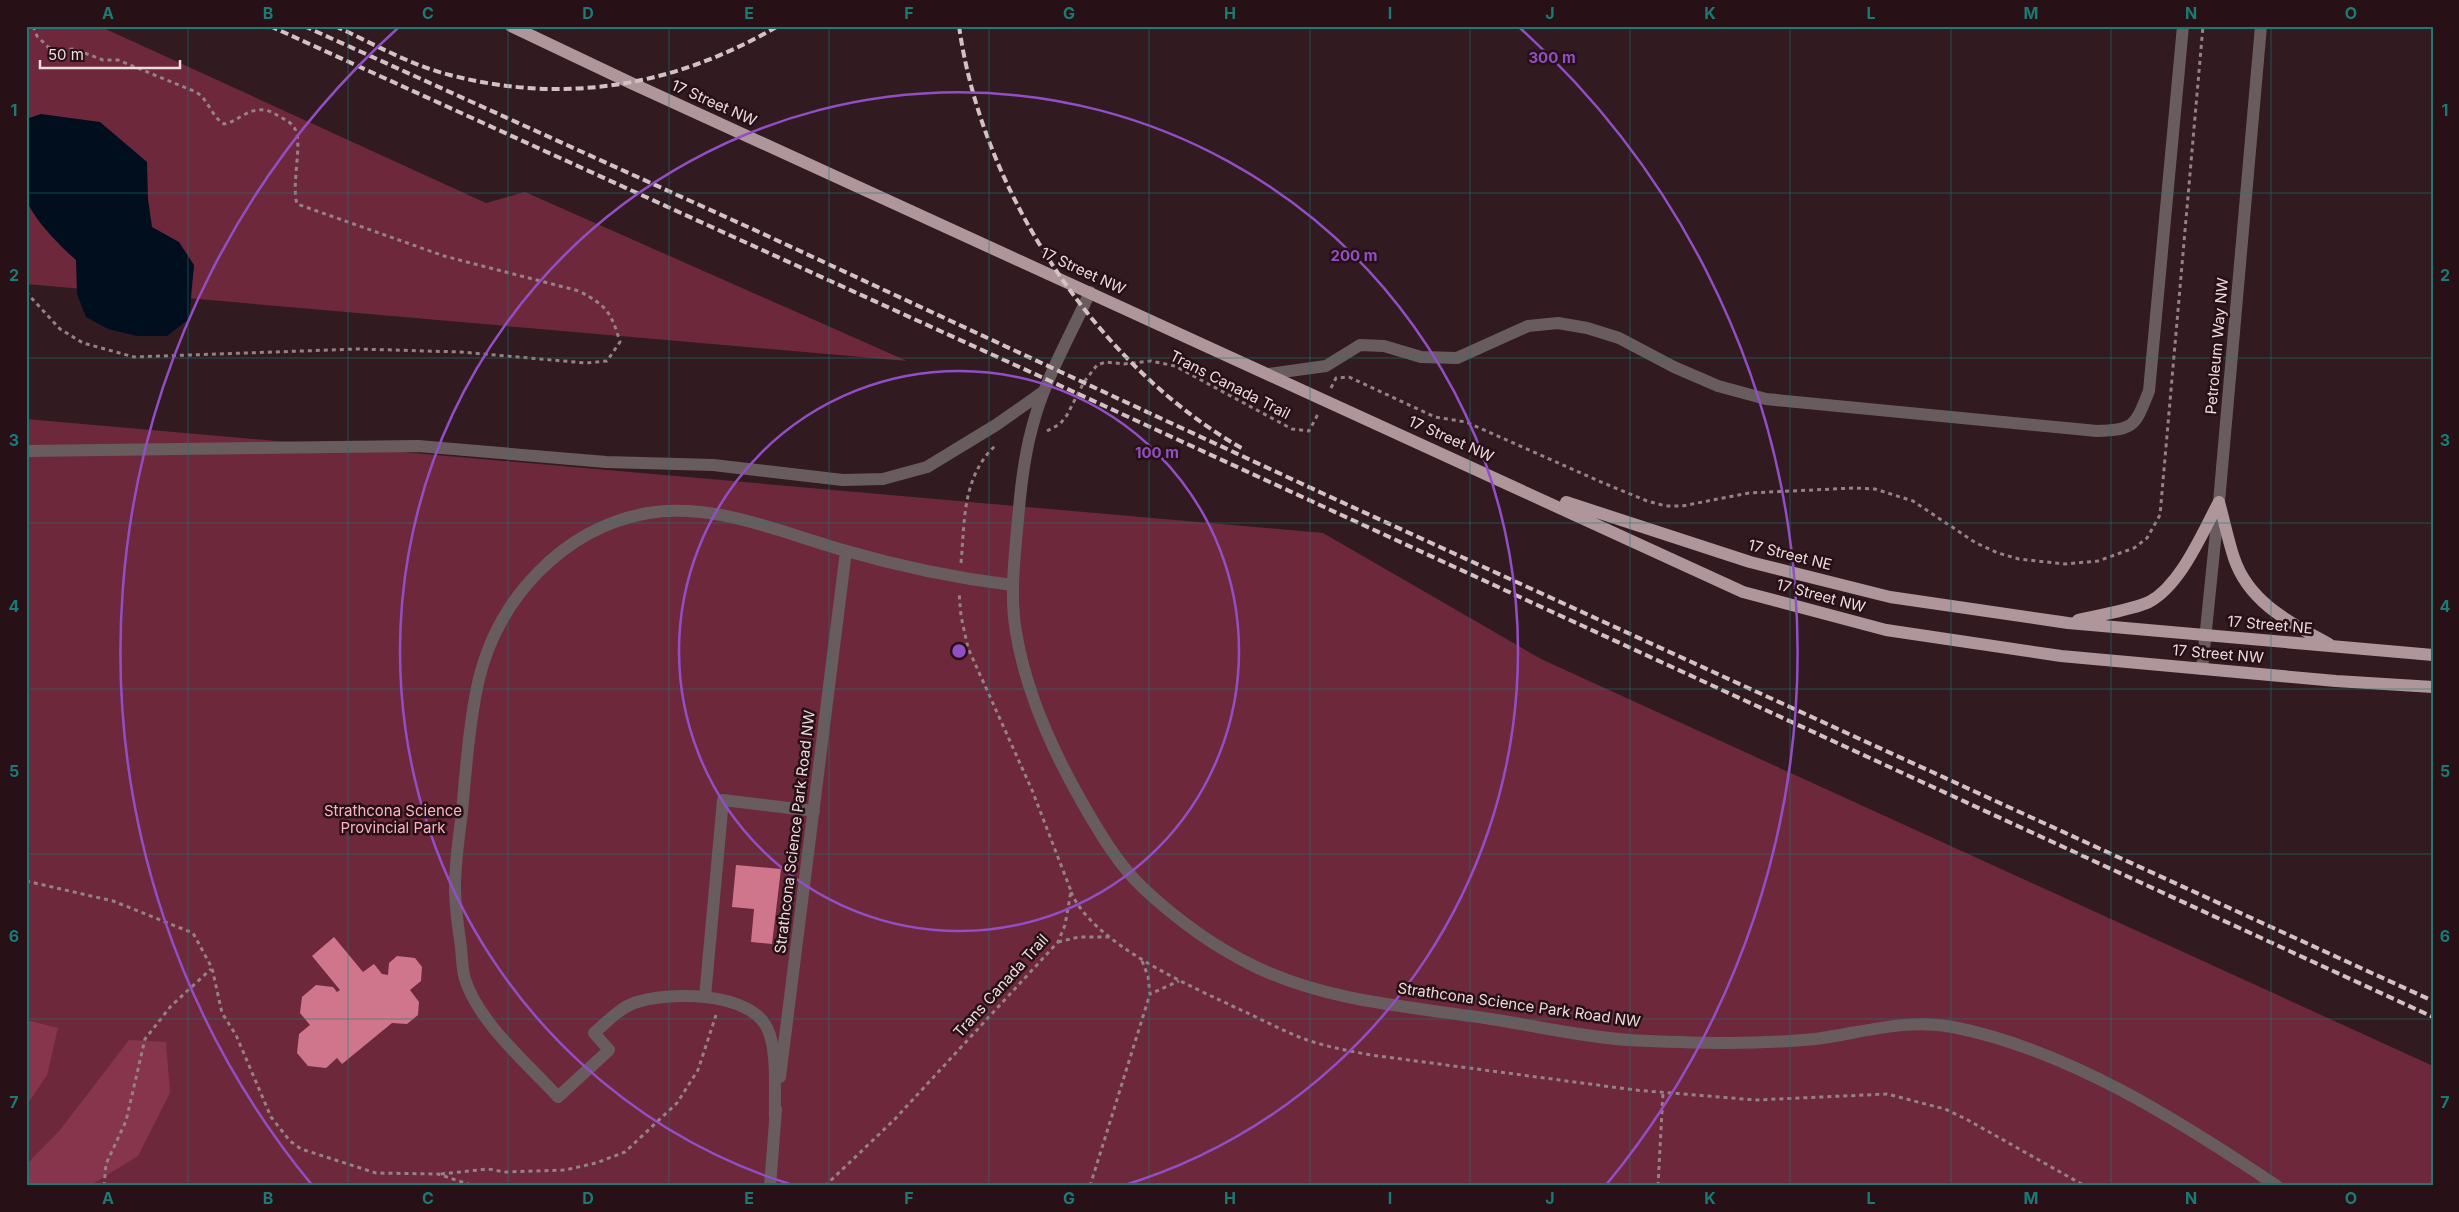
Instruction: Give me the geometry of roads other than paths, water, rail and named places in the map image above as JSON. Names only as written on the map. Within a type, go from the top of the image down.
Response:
[{"type":"main road","name":"17 Street NW","points":[[512,26],[631,83],[1512,484],[1743,592],[1886,630],[2061,656],[2433,687]]},
{"type":"main road","name":"17 Street NE","points":[[1512,484],[1759,565],[1890,597],[2068,623]]},
{"type":"main road","points":[[2068,623],[2148,602],[2165,591],[2181,569],[2219,502]]},
{"type":"main road","points":[[2219,502],[2234,560],[2248,585],[2264,605],[2332,646],[2433,654]]},
{"type":"main road","name":"17 Street NW","points":[[2068,623],[2204,636]]},
{"type":"main road","name":"17 Street NE","points":[[2204,636],[2332,646]]},
{"type":"street","points":[[1268,374],[1326,366],[1360,345],[1384,346],[1421,357],[1458,358],[1528,326],[1558,323],[1587,328],[1619,338],[1674,367],[1718,386],[1766,399],[2097,431],[2124,430],[2137,419],[2149,391],[2183,26]]},
{"type":"street","name":"Petroleum Way NW","points":[[2202,669],[2219,502],[2261,26]]},
{"type":"street","name":"Strathcona Science Park Road NW","points":[[1090,292],[1042,392],[1030,433],[1021,486],[1012,585],[1015,628],[1024,673],[1049,741],[1107,845],[1139,884],[1171,913],[1216,946],[1260,969],[1332,993],[1624,1040],[1770,1042],[1819,1038],[1898,1025],[1952,1026],[2016,1044],[2055,1058],[2125,1093],[2206,1140],[2277,1186]]},
{"type":"street","points":[[26,451],[418,446],[606,462],[713,465],[843,480],[883,479],[928,467],[996,426],[1042,392]]},
{"type":"street","points":[[26,442],[41,450]]},
{"type":"street","name":"Strathcona Science Park Road NW","points":[[775,1118],[773,1057],[768,1029],[756,1014],[730,1001],[693,996],[656,998],[633,1003],[614,1015],[594,1034],[609,1050],[558,1097],[490,1024],[474,1000],[465,977],[455,888],[467,758],[479,681],[492,643],[518,594],[541,567],[573,542],[613,521],[649,513],[691,509],[732,518],[846,551],[960,578],[1012,585]]},
{"type":"street","name":"Strathcona Science Park Road NW","points":[[770,1186],[775,1118],[846,551]]},
{"type":"street","points":[[704,997],[723,800],[814,811]]},
{"type":"water","points":[[41,114],[100,122],[147,162],[148,199],[152,227],[179,242],[194,265],[189,319],[167,336],[137,336],[108,329],[86,317],[77,294],[76,260],[39,222],[26,197],[26,119]]},
{"type":"railway","points":[[270,26],[1048,380],[2433,1017]]},
{"type":"railway","points":[[304,26],[759,232],[1324,494],[2433,1001]]},
{"type":"railway","points":[[335,26],[406,60],[435,71],[493,84],[536,88],[578,88],[619,84],[660,76],[700,63],[739,47],[778,26]]},
{"type":"railway","points":[[959,26],[972,89],[993,151],[1021,211],[1056,270],[1096,324],[1142,372],[1191,415],[1245,450]]},
{"type":"park label","name":"Strathcona Science Provincial Park","points":[[393,820]]}]
